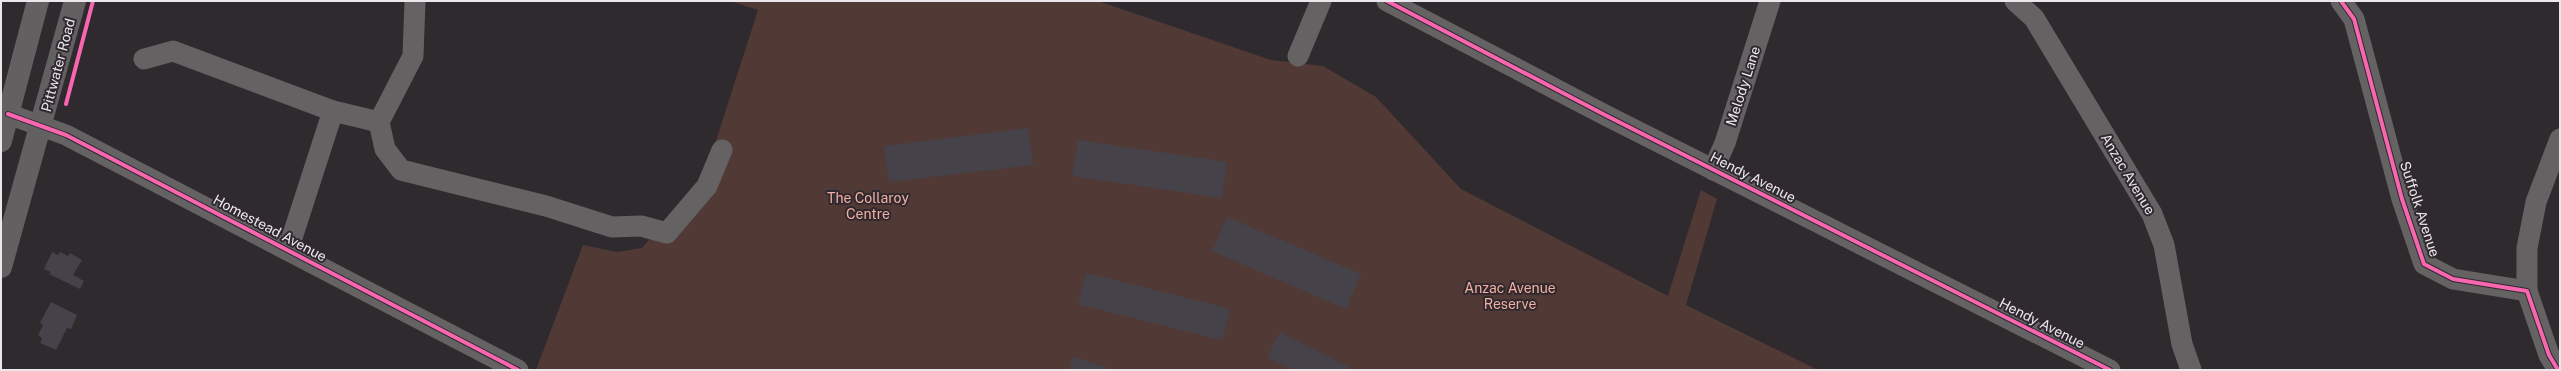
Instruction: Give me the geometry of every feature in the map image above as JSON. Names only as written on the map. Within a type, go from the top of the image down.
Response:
[{"type":"highway","points":[[1,141],[38,1]]},
{"type":"highway","name":"Pittwater Road","points":[[1,267],[75,1]]},
{"type":"street","points":[[415,1],[413,56],[379,122],[385,149],[401,170],[546,206],[612,227],[641,226],[667,233],[707,186],[722,150]]},
{"type":"street","points":[[1298,56],[1321,1]]},
{"type":"street","name":"Hendy Avenue","points":[[1387,1],[1713,170],[2110,370]]},
{"type":"street","name":"Melody Lane","points":[[1713,170],[1724,143],[1770,1]]},
{"type":"street","name":"Anzac Avenue","points":[[2015,1],[2034,18],[2152,214],[2164,245],[2182,344],[2191,370]]},
{"type":"street","name":"Suffolk Avenue","points":[[2341,1],[2354,19],[2402,199],[2424,264],[2453,279],[2528,291]]},
{"type":"street","points":[[144,60],[173,51],[333,111],[379,122]]},
{"type":"street","points":[[288,250],[333,111]]},
{"type":"street","name":"Homestead Avenue","points":[[8,114],[41,124],[66,135],[518,370]]},
{"type":"street","points":[[2558,370],[2549,355],[2528,291],[2527,248],[2536,202],[2560,139]]},
{"type":"green space","name":"The Collaroy Centre","points":[[730,1],[1098,1],[1271,60],[1323,66],[1376,97],[1461,189],[1668,296],[1701,190],[1717,199],[1686,305],[1818,370],[536,370],[583,245],[617,252],[642,248],[705,175],[758,10]]},
{"type":"building","points":[[1028,128],[1033,165],[889,182],[884,146]]},
{"type":"building","points":[[1078,140],[1227,162],[1222,198],[1072,176]]},
{"type":"building","points":[[1227,217],[1361,274],[1346,309],[1212,251]]},
{"type":"building","points":[[52,252],[58,255],[60,252],[68,256],[70,253],[82,260],[73,275],[84,281],[80,289],[49,274],[51,272],[44,269]]},
{"type":"building","points":[[1086,273],[1230,309],[1222,340],[1078,304]]},
{"type":"building","points":[[51,302],[77,315],[71,329],[67,328],[56,350],[40,343],[42,338],[38,335],[43,325],[40,323]]},
{"type":"building","points":[[1280,332],[1354,370],[1292,370],[1267,357]]},
{"type":"building","points":[[1073,357],[1115,370],[1069,370]]},
{"type":"cycle path","points":[[66,104],[93,1]]},
{"type":"cycle path","points":[[1387,1],[1607,116],[2110,370]]},
{"type":"cycle path","points":[[2341,1],[2354,19],[2402,199],[2424,264],[2453,279],[2527,291],[2549,355],[2558,370]]},
{"type":"cycle path","points":[[8,114],[66,135],[518,370]]},
{"type":"park label","name":"Anzac Avenue Reserve","points":[[1510,296]]}]
